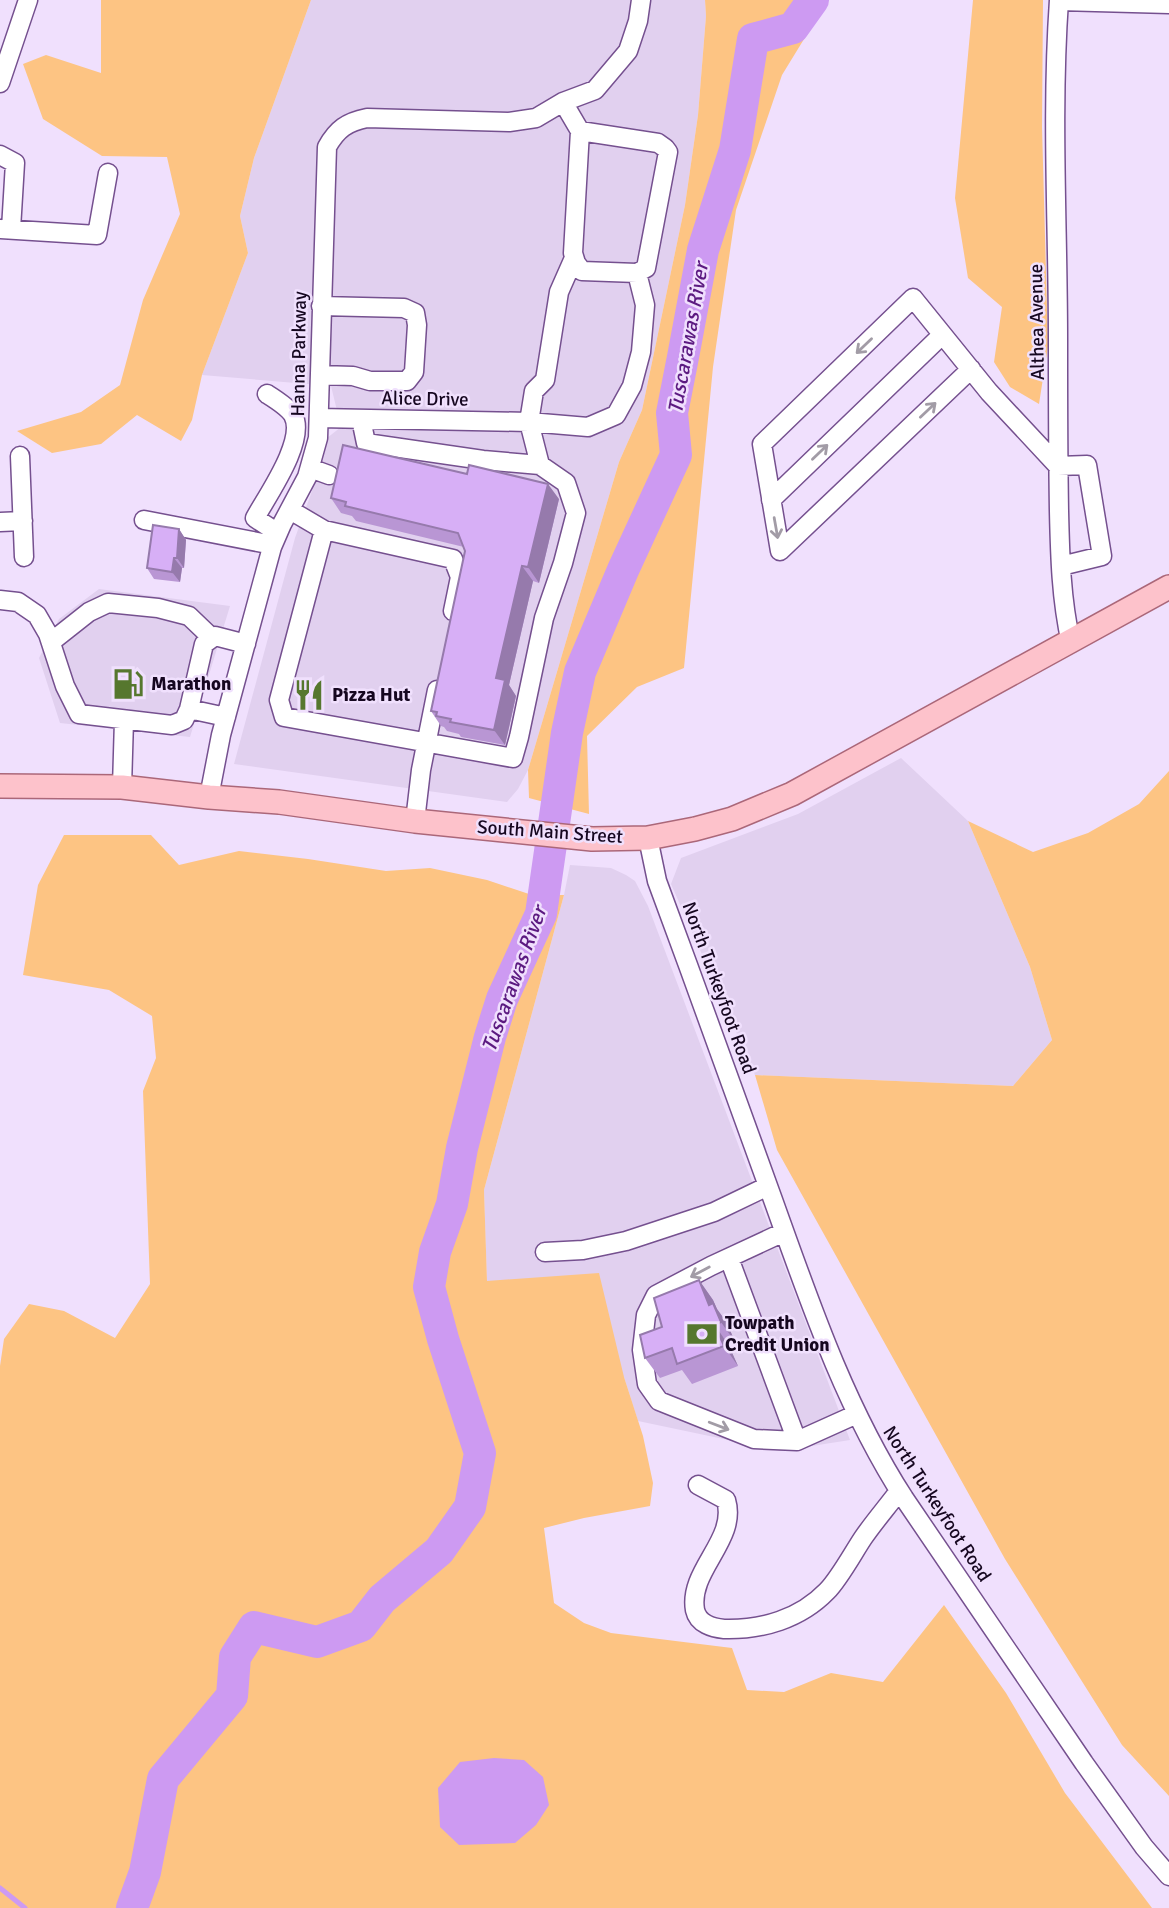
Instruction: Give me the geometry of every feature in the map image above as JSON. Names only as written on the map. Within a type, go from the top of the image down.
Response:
[{"type":"main road","name":"South Main Street","points":[[0,786],[122,787],[279,802],[505,831],[592,839],[648,838],[732,819],[792,794],[1169,587]]},
{"type":"street","points":[[0,83],[28,0]]},
{"type":"street","name":"Hanna Parkway","points":[[209,797],[226,717],[275,539],[302,489],[310,468],[319,424],[325,159],[333,135],[355,120],[367,118],[509,122],[536,118],[563,102],[595,90],[628,51],[638,21],[641,0]]},
{"type":"street","points":[[1059,0],[1169,5]]},
{"type":"street","name":"Althea Avenue","points":[[1059,0],[1055,62],[1058,466],[1061,566],[1070,643]]},
{"type":"street","points":[[563,102],[580,131],[573,253],[576,263],[582,271],[637,274],[646,268],[667,152],[658,143],[580,131]]},
{"type":"street","points":[[0,155],[15,163],[6,229],[97,235],[108,173]]},
{"type":"street","points":[[540,465],[529,422],[534,391],[545,380],[559,292],[575,258]]},
{"type":"street","name":"Alice Drive","points":[[296,430],[361,419],[529,422],[588,427],[616,415],[632,386],[641,352],[645,305],[637,274]]},
{"type":"street","points":[[971,369],[780,551],[762,444],[913,299],[971,369],[989,392],[1058,466],[1087,465],[1102,556],[1061,566]]},
{"type":"street","points":[[320,375],[353,376],[370,381],[407,381],[414,372],[417,326],[415,313],[404,308],[321,306]]},
{"type":"street","points":[[771,500],[942,335]]},
{"type":"street","points":[[267,394],[293,415],[296,430],[285,463],[255,518],[275,539]]},
{"type":"street","points":[[324,530],[279,700],[284,717],[513,758],[544,618],[563,563],[576,513],[566,483],[540,465],[483,460],[366,443],[361,419]]},
{"type":"street","points":[[20,456],[24,557]]},
{"type":"street","points":[[310,468],[329,475]]},
{"type":"street","points":[[290,510],[324,530],[453,559],[460,577],[449,628]]},
{"type":"street","points":[[144,520],[275,539]]},
{"type":"street","points":[[0,522],[23,521]]},
{"type":"street","points":[[0,600],[18,601],[37,615],[51,642],[72,704],[79,714],[172,725],[184,720],[204,644],[215,636],[246,644]]},
{"type":"street","points":[[51,642],[89,612],[108,603],[159,608],[189,617],[212,638]]},
{"type":"street","points":[[415,821],[426,743],[439,679]]},
{"type":"street","points":[[189,709],[226,717]]},
{"type":"street","points":[[122,787],[124,720]]},
{"type":"street","name":"North Turkeyfoot Road","points":[[648,838],[657,881],[816,1320],[881,1462],[1084,1763],[1144,1847],[1169,1876]]},
{"type":"street","points":[[545,1252],[583,1250],[626,1241],[714,1212],[768,1186]]},
{"type":"street","points":[[784,1232],[656,1295],[646,1315],[642,1350],[648,1384],[659,1401],[754,1439],[797,1441],[857,1414]]},
{"type":"street","points":[[729,1258],[797,1441]]},
{"type":"street","points":[[698,1485],[726,1500],[730,1512],[723,1535],[696,1590],[695,1612],[703,1622],[713,1628],[748,1630],[785,1620],[828,1591],[867,1532],[899,1491]]},
{"type":"shaded area","points":[[101,0],[311,0],[254,158],[240,216],[248,253],[202,375],[192,420],[181,441],[137,415],[101,444],[52,453],[17,431],[81,412],[120,385],[143,300],[180,214],[167,157],[102,156],[43,119],[23,64],[46,55],[101,73]]},
{"type":"shaded area","points":[[311,0],[705,0],[698,115],[685,205],[642,410],[619,462],[528,770],[507,802],[234,764],[295,538],[327,438],[341,427],[331,386],[202,375],[248,253],[240,216],[254,158]]},
{"type":"shaded area","points":[[705,0],[828,0],[782,75],[736,210],[713,367],[684,668],[637,687],[587,736],[589,814],[529,798],[528,770],[619,462],[642,410],[685,205],[698,115]]},
{"type":"shaded area","points":[[973,0],[1043,0],[1042,127],[1048,346],[1039,404],[1010,387],[994,362],[1002,307],[968,278],[955,198]]},
{"type":"shaded area","points":[[99,589],[230,606],[190,737],[60,723],[39,658],[59,619]]},
{"type":"shaded area","points":[[901,758],[968,821],[1030,967],[1052,1040],[1013,1086],[755,1075],[671,884],[681,858],[798,814]]},
{"type":"shaded area","points":[[1169,771],[1169,1796],[1122,1745],[1005,1559],[777,1150],[755,1075],[1013,1086],[1052,1040],[1030,967],[968,821],[1033,852],[1088,833],[1139,804]]},
{"type":"shaded area","points":[[64,835],[151,835],[179,865],[239,851],[386,871],[430,868],[487,880],[532,895],[564,895],[484,1190],[487,1281],[599,1273],[653,1483],[650,1506],[544,1528],[554,1603],[584,1623],[611,1633],[732,1648],[747,1690],[784,1692],[831,1673],[883,1682],[944,1605],[1006,1693],[1065,1793],[1152,1908],[0,1908],[0,1366],[4,1339],[29,1304],[64,1311],[115,1338],[150,1284],[143,1091],[156,1058],[152,1016],[109,990],[23,975],[38,885]]},
{"type":"shaded area","points":[[570,865],[611,868],[626,875],[635,881],[648,906],[850,1440],[780,1451],[638,1421],[624,1377],[487,1282],[484,1190]]},
{"type":"shaded area","points":[[494,1758],[524,1760],[543,1777],[549,1805],[536,1825],[515,1843],[459,1845],[440,1827],[438,1788],[460,1762]]},
{"type":"building","points":[[343,445],[467,474],[469,465],[548,484],[528,567],[522,566],[496,678],[505,680],[494,730],[450,722],[451,719],[436,716],[437,712],[431,711],[465,551],[458,533],[345,506],[346,502],[331,498]]},
{"type":"building","points":[[153,525],[179,529],[177,558],[174,558],[172,572],[147,568]]},
{"type":"building","points":[[699,1280],[709,1305],[713,1303],[721,1322],[715,1325],[724,1346],[677,1364],[672,1348],[645,1358],[640,1335],[662,1327],[654,1298]]},
{"type":"waterway","name":"Tuscarawas River","points":[[132,1908],[145,1872],[163,1779],[232,1696],[235,1657],[254,1627],[317,1642],[361,1626],[382,1599],[439,1551],[470,1507],[480,1453],[429,1287],[435,1252],[452,1204],[462,1148],[490,1037],[502,999],[541,914],[567,733],[580,672],[676,455],[672,413],[703,250],[735,150],[753,39],[793,28],[813,0]]},
{"type":"waterway","points":[[0,1888],[25,1908]]},
{"type":"place","name":"Marathon","points":[[128,684]]},
{"type":"place","name":"Pizza Hut","points":[[309,695]]},
{"type":"place","name":"Towpath Credit Union","points":[[702,1334]]}]
